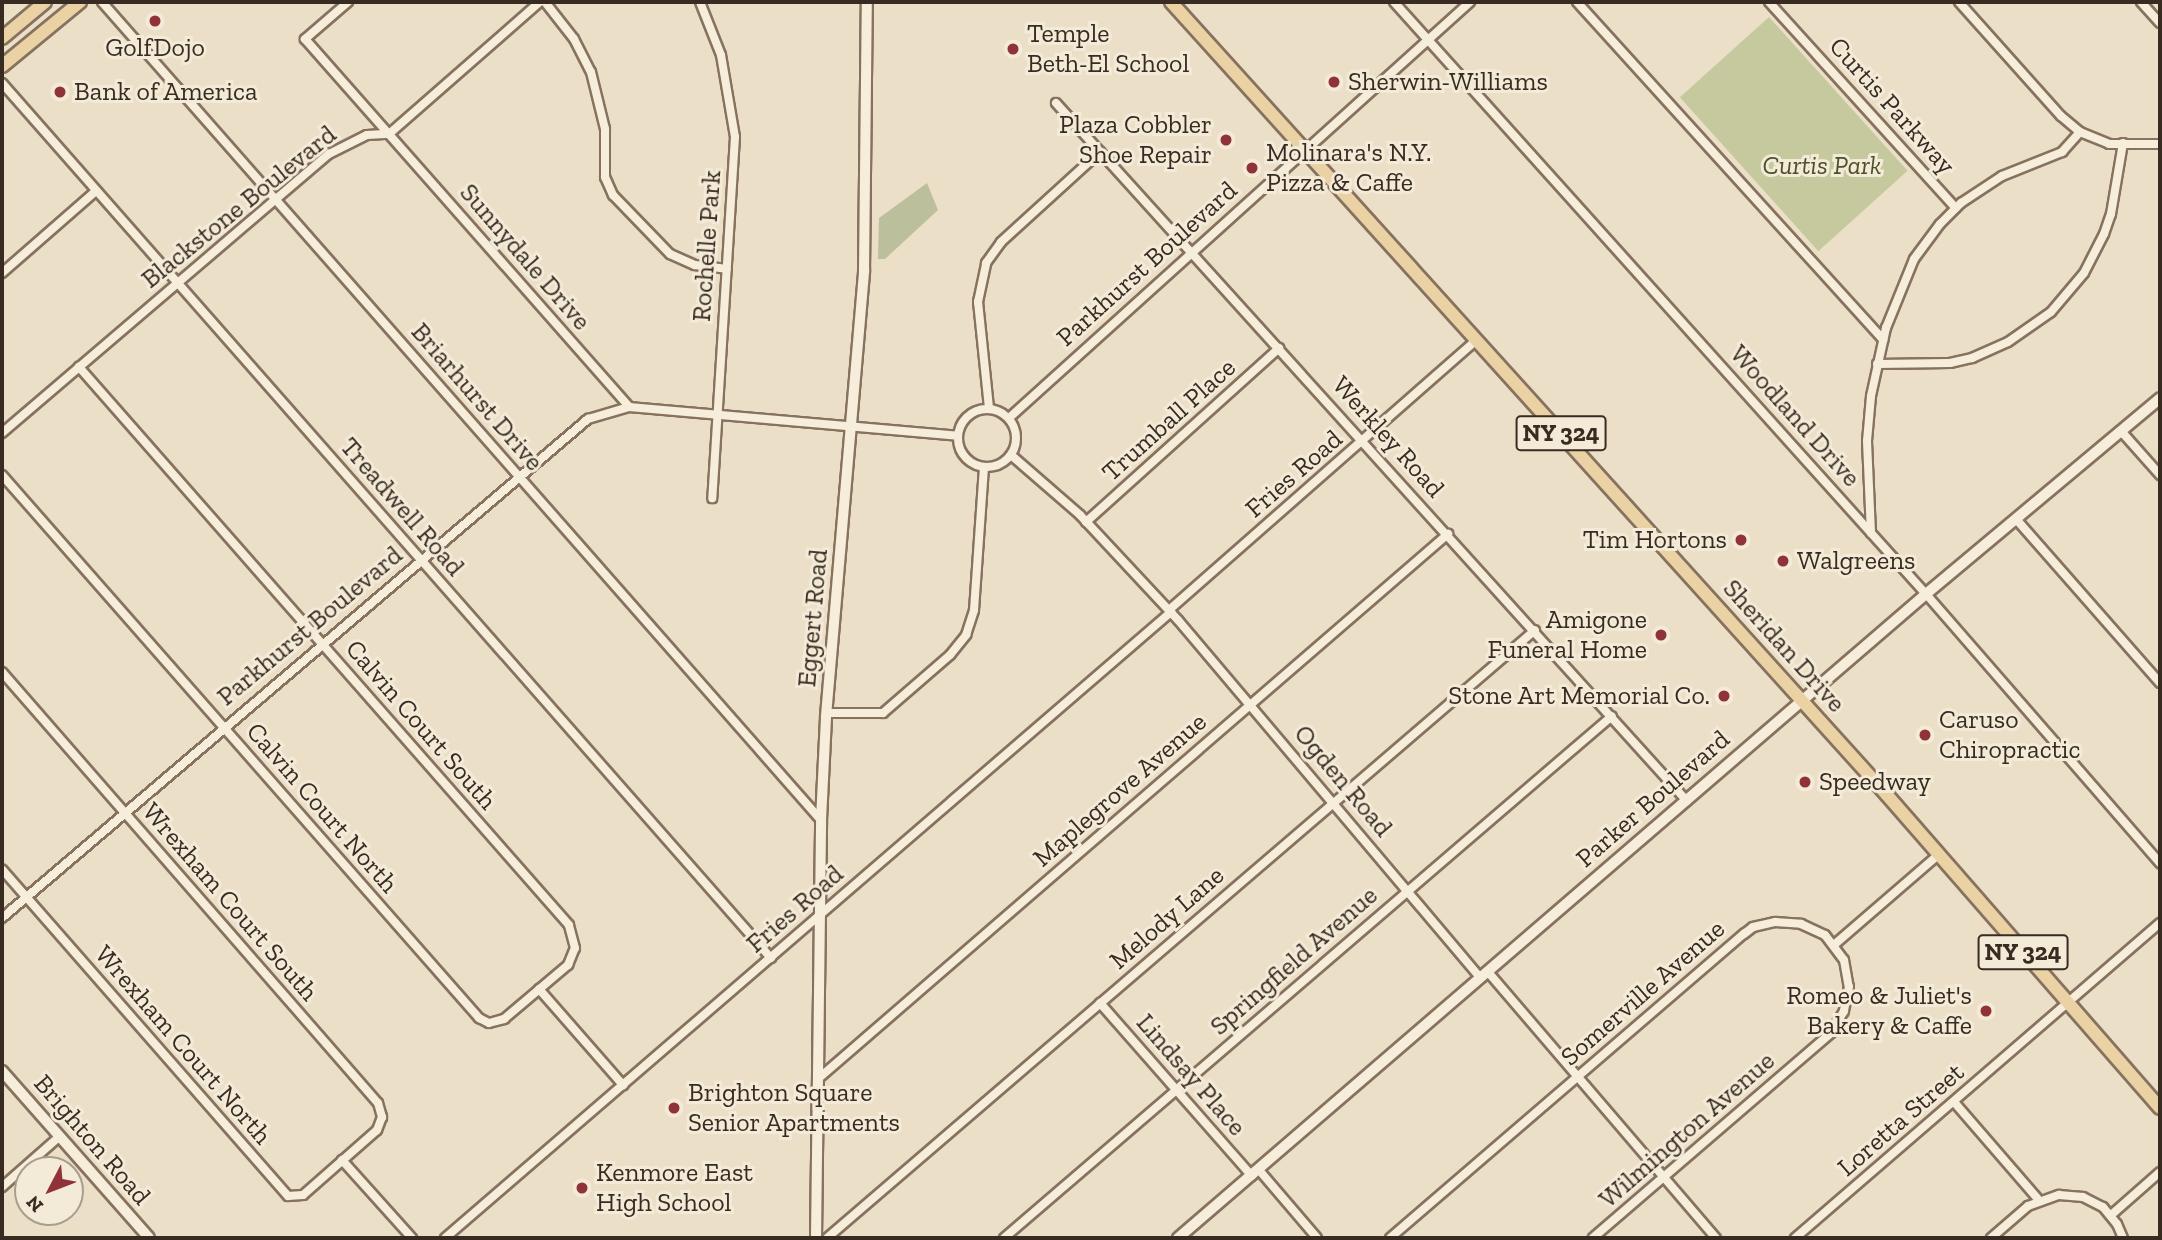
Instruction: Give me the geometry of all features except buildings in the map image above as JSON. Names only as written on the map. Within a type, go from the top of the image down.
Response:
[{"type":"main road","points":[[2,38],[45,2]]},
{"type":"main road","points":[[2,65],[80,2]]},
{"type":"main road","name":"Sheridan Drive","points":[[1171,2],[1802,701],[2160,1108]]},
{"type":"street","name":"Briarhurst Drive","points":[[102,2],[821,820]]},
{"type":"street","points":[[348,2],[305,39],[389,134],[542,2],[574,40],[591,72],[605,129],[605,177],[613,195],[670,254],[695,265],[727,269]]},
{"type":"street","name":"Rochelle Park","points":[[700,2],[721,55],[735,136],[712,498]]},
{"type":"street","name":"Eggert Road","points":[[816,1238],[821,820],[827,713],[864,271],[867,2]]},
{"type":"street","name":"Woodland Drive","points":[[1394,2],[1926,594],[2160,863]]},
{"type":"street","name":"Parkhurst Boulevard","points":[[1009,418],[1470,2]]},
{"type":"street","points":[[1577,2],[1883,340]]},
{"type":"street","name":"Curtis Parkway","points":[[1769,2],[1956,208]]},
{"type":"street","points":[[1959,2],[2061,116],[2080,132],[2109,144],[2160,144]]},
{"type":"street","points":[[2141,2],[2160,23]]},
{"type":"street","name":"Treadwell Road","points":[[2,83],[771,958]]},
{"type":"street","name":"Werkley Road","points":[[1056,103],[1687,800]]},
{"type":"street","points":[[1871,533],[1867,441],[1877,364],[1898,293],[1914,259],[1956,208],[2002,176],[2062,152],[2080,132]]},
{"type":"street","name":"Blackstone Boulevard","points":[[2,433],[342,146],[367,135],[389,134]]},
{"type":"street","name":"Sunnydale Drive","points":[[389,134],[629,407]]},
{"type":"street","points":[[1877,364],[1921,365],[1972,358],[2008,342],[2051,312],[2084,273],[2104,234],[2111,214],[2123,143]]},
{"type":"street","points":[[989,408],[978,302],[986,263],[1001,242],[1100,152]]},
{"type":"street","points":[[2,273],[96,191]]},
{"type":"street","name":"Fries Road","points":[[445,1238],[1170,611],[1477,339]]},
{"type":"street","name":"Trumball Place","points":[[1086,522],[1279,348]]},
{"type":"street","name":"Calvin Court South","points":[[79,367],[569,925],[575,940],[572,957],[568,965],[539,989]]},
{"type":"street","name":"Parker Boulevard","points":[[1178,1238],[1926,594],[2160,398]]},
{"type":"street","name":"Parkhurst Boulevard","points":[[2,918],[223,727],[588,419],[629,407],[958,436]]},
{"type":"street","points":[[989,408],[1009,418],[1016,432],[1011,454],[999,464],[984,467],[967,459],[960,448],[958,436],[965,418],[976,411],[989,408]]},
{"type":"street","points":[[2121,431],[2160,475]]},
{"type":"street","name":"Ogden Road","points":[[1011,454],[1086,522],[1170,611],[1408,890],[1578,1077],[1716,1238]]},
{"type":"street","points":[[827,713],[883,713],[950,655],[966,635],[974,610],[984,467]]},
{"type":"street","name":"Calvin Court North","points":[[2,475],[479,1018],[489,1023],[504,1019],[539,989]]},
{"type":"street","points":[[2016,519],[2160,683]]},
{"type":"street","name":"Maplegrove Avenue","points":[[819,1078],[1448,534]]},
{"type":"street","name":"Melody Lane","points":[[827,1238],[1535,630]]},
{"type":"street","name":"Wrexham Court South","points":[[2,672],[378,1102],[382,1117],[377,1130],[342,1160]]},
{"type":"street","name":"Springfield Avenue","points":[[1004,1238],[1612,716]]},
{"type":"street","points":[[1835,944],[1938,855]]},
{"type":"street","name":"Wrexham Court North","points":[[2,869],[288,1196],[303,1195],[342,1160]]},
{"type":"street","name":"Somerville Avenue","points":[[1390,1238],[1753,927],[1775,922],[1801,924],[1825,935],[1835,944]]},
{"type":"street","name":"Loretta Street","points":[[1795,1238],[2160,923]]},
{"type":"street","name":"Wilmington Avenue","points":[[1593,1238],[1831,1032],[1839,1022],[1849,987],[1844,960],[1835,944]]},
{"type":"street","points":[[539,989],[623,1086]]},
{"type":"street","name":"Lindsay Place","points":[[1100,1003],[1176,1090],[1317,1238]]},
{"type":"street","name":"Brighton Road","points":[[2,1071],[143,1236]]},
{"type":"street","points":[[1954,1102],[2039,1200]]},
{"type":"street","points":[[2,1187],[59,1136]]},
{"type":"street","points":[[342,1160],[412,1238]]},
{"type":"street","points":[[2111,1215],[2160,1172]]},
{"type":"street","points":[[1992,1238],[2039,1200],[2059,1195],[2084,1197],[2111,1215],[2123,1238]]},
{"type":"green space","name":"Curtis Park","points":[[1769,17],[1908,171],[1818,251],[1680,97]]},
{"type":"green space","points":[[927,183],[938,210],[885,259],[878,259],[879,218]]},
{"type":"place","name":"GolfDojo","points":[[155,21]]},
{"type":"place","name":"Temple Beth-El School","points":[[1013,49]]},
{"type":"place","name":"Sherwin-Williams","points":[[1334,82]]},
{"type":"place","name":"Bank of America","points":[[60,92]]},
{"type":"place","name":"Plaza Cobbler Shoe Repair","points":[[1226,140]]},
{"type":"place","name":"Molinara's N.Y. Pizza & Caffe","points":[[1252,168]]},
{"type":"place","name":"Tim Hortons","points":[[1741,540]]},
{"type":"place","name":"Walgreens","points":[[1783,561]]},
{"type":"place","name":"Amigone Funeral Home","points":[[1661,635]]},
{"type":"place","name":"Stone Art Memorial Co.","points":[[1724,696]]},
{"type":"place","name":"Caruso Chiropractic","points":[[1925,735]]},
{"type":"place","name":"Speedway","points":[[1805,782]]},
{"type":"place","name":"Romeo & Juliet's Bakery & Caffe","points":[[1986,1011]]},
{"type":"place","name":"Brighton Square Senior Apartments","points":[[674,1108]]},
{"type":"place","name":"Kenmore East High School","points":[[582,1188]]}]
